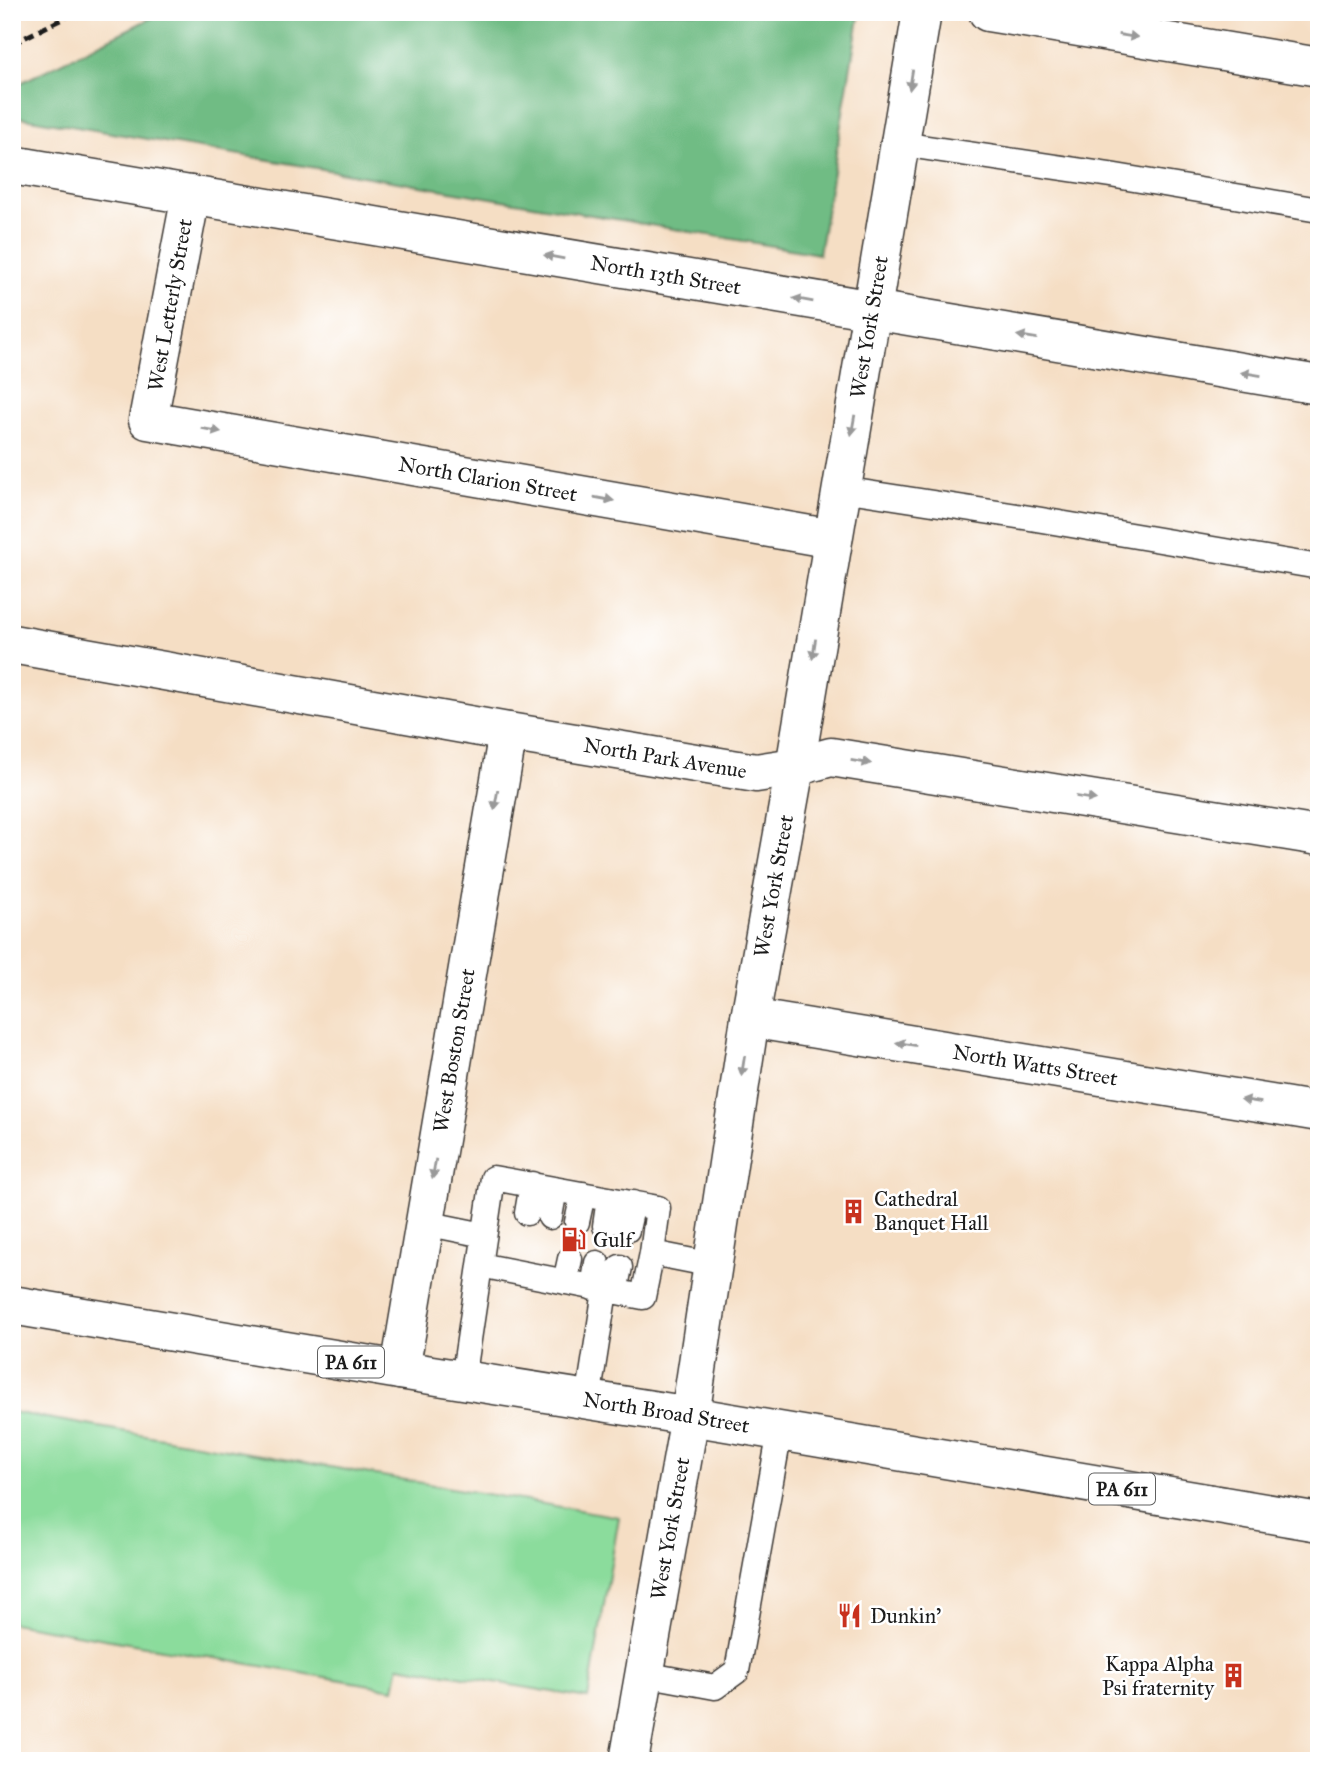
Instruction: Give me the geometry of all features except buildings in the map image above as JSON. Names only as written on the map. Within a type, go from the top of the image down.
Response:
[{"type":"street","name":"West York Street","points":[[629,1761],[690,1416],[750,1018],[922,12]]},
{"type":"street","points":[[988,12],[1319,67]]},
{"type":"street","name":"North 13th Street","points":[[12,165],[1319,385]]},
{"type":"street","name":"West Letterly Street","points":[[150,415],[191,195]]},
{"type":"street","name":"North Clarion Street","points":[[150,415],[148,419],[832,539]]},
{"type":"street","name":"North Park Avenue","points":[[12,644],[756,773],[795,767],[831,757],[1319,836]]},
{"type":"street","name":"West Boston Street","points":[[400,1370],[508,732]]},
{"type":"street","name":"North Watts Street","points":[[750,1018],[1319,1112]]},
{"type":"street","name":"North Broad Street","points":[[12,1305],[1319,1522]]},
{"type":"lane","points":[[901,144],[1319,210]]},
{"type":"lane","points":[[842,489],[1319,567]]},
{"type":"lane","points":[[463,1380],[484,1235],[494,1178],[658,1208],[643,1297],[605,1290],[568,1270],[530,1263],[480,1265]]},
{"type":"lane","points":[[539,1215],[544,1187]]},
{"type":"lane","points":[[577,1222],[583,1194]]},
{"type":"lane","points":[[616,1228],[621,1201]]},
{"type":"lane","points":[[425,1223],[484,1235]]},
{"type":"lane","points":[[652,1254],[713,1265]]},
{"type":"lane","points":[[588,1400],[609,1265]]},
{"type":"lane","points":[[644,1674],[715,1687],[737,1671],[780,1431]]},
{"type":"green space","points":[[163,12],[860,12],[819,254],[12,116],[12,87]]},
{"type":"green space","points":[[12,1412],[619,1517],[588,1698],[399,1666],[394,1689],[12,1623]]},
{"type":"railway","points":[[12,17],[21,12]]},
{"type":"railway","points":[[12,44],[76,12]]},
{"type":"place","name":"Cathedral Banquet Hall","points":[[854,1211]]},
{"type":"place","name":"Gulf","points":[[573,1240]]},
{"type":"place","name":"Dunkin'","points":[[850,1616]]},
{"type":"place","name":"Kappa Alpha Psi fraternity","points":[[1234,1676]]}]
